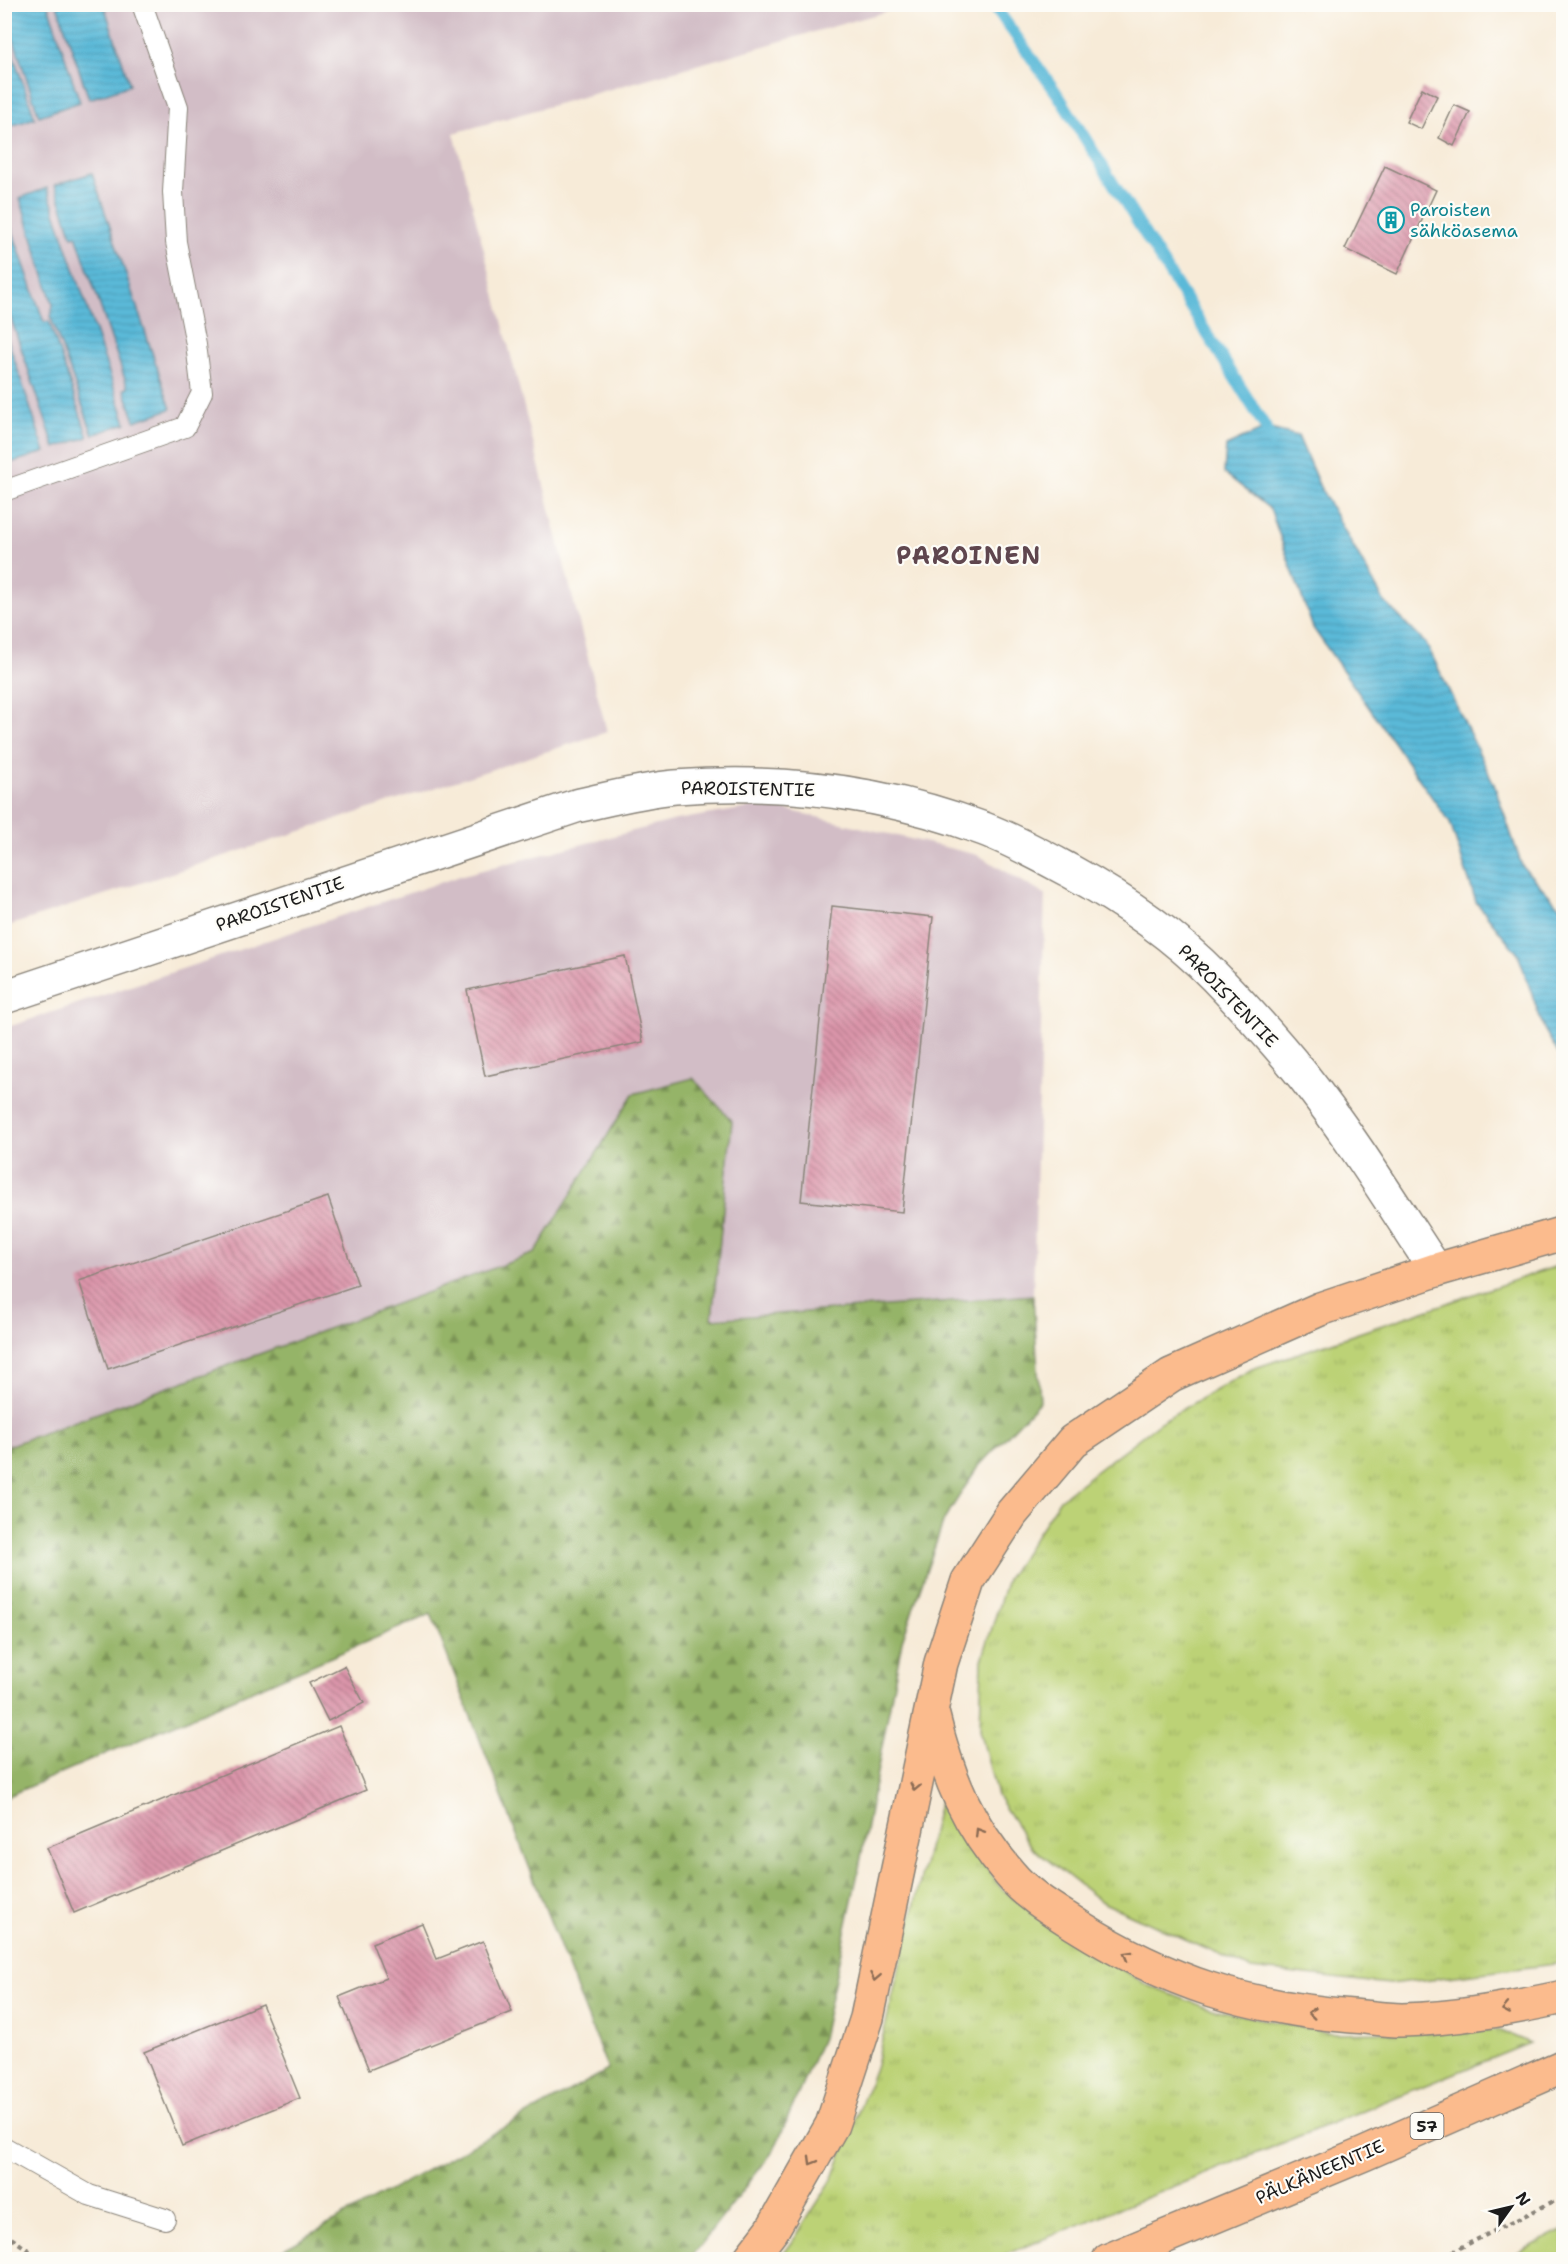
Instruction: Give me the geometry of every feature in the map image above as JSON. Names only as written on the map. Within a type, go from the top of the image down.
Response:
[{"type":"main road","points":[[748,2259],[772,2230],[832,2125],[867,2018],[941,1663],[968,1581],[1012,1513],[1073,1441],[1171,1375],[1320,1309],[1436,1270],[1563,1233]]},
{"type":"main road","points":[[932,1709],[943,1755],[960,1801],[982,1838],[1011,1876],[1048,1907],[1096,1938],[1148,1966],[1202,1987],[1256,2004],[1311,2013],[1402,2020],[1503,2010],[1563,1996]]},
{"type":"main road","name":"PÄLKÄNEENTIE","points":[[1109,2259],[1291,2185],[1563,2066]]},
{"type":"main road","points":[[1174,2259],[1189,2244],[1291,2185]]},
{"type":"street","name":"PAROISTENTIE","points":[[4,997],[576,806],[685,787],[776,786],[865,796],[917,808],[985,829],[1098,886],[1152,922],[1213,975],[1304,1077],[1358,1151],[1436,1270]]},
{"type":"lane","points":[[4,491],[185,427],[202,393],[196,344],[176,242],[173,192],[178,107],[142,4]]},
{"type":"lane","points":[[4,2147],[89,2194],[165,2219]]},
{"type":"path","points":[[1436,2259],[1563,2196]]},
{"type":"path","points":[[4,2233],[43,2259]]},
{"type":"shaded area","points":[[4,5],[897,5],[899,8],[454,133],[607,732],[5,927]]},
{"type":"shaded area","points":[[766,805],[978,855],[1045,895],[1033,1295],[632,1324],[535,1253],[5,1447],[5,1028],[463,875],[676,820]]},
{"type":"green space","points":[[693,1078],[732,1121],[712,1319],[1033,1295],[1040,1401],[977,1468],[944,1520],[902,1641],[859,1868],[822,2038],[774,2150],[690,2259],[266,2259],[608,2070],[431,1614],[5,1797],[5,1447],[535,1253],[633,1094]]},
{"type":"green space","points":[[1563,1264],[1563,1963],[1389,1984],[1251,1969],[1102,1902],[1031,1847],[997,1796],[980,1730],[982,1660],[1007,1579],[1060,1499],[1160,1422],[1252,1369]]},
{"type":"green space","points":[[939,1803],[1001,1888],[1047,1924],[1149,1986],[1207,2008],[1330,2033],[1499,2030],[1530,2043],[994,2259],[779,2260],[833,2178],[876,2065]]},
{"type":"green space","points":[[1563,2230],[1563,2259],[1506,2259]]},
{"type":"water","points":[[4,5],[48,5],[80,102],[39,116]]},
{"type":"water","points":[[57,5],[104,5],[130,85],[89,99]]},
{"type":"water","points":[[4,28],[35,118],[5,128],[4,128]]},
{"type":"water","points":[[92,173],[171,409],[135,421],[124,389],[128,388],[76,235],[72,236],[55,185]]},
{"type":"water","points":[[47,188],[126,423],[93,435],[51,318],[53,305],[20,198]]},
{"type":"water","points":[[4,207],[44,322],[49,321],[88,437],[55,448],[5,301]]},
{"type":"water","points":[[5,331],[45,452],[7,464],[4,456]]},
{"type":"water","points":[[1266,428],[1298,436],[1320,487],[1384,601],[1427,645],[1494,784],[1522,866],[1563,910],[1563,1062],[1544,1029],[1518,954],[1476,902],[1450,823],[1313,628],[1270,509],[1224,473],[1226,446]]},
{"type":"building","points":[[1422,88],[1437,96],[1421,129],[1406,122]]},
{"type":"building","points":[[1454,105],[1470,112],[1454,146],[1439,138]]},
{"type":"building","name":"Paroisten sähköasema","points":[[1385,166],[1436,190],[1397,274],[1345,249]]},
{"type":"building","points":[[832,906],[933,917],[902,1212],[801,1201]]},
{"type":"building","points":[[625,956],[643,1042],[485,1076],[467,990]]},
{"type":"building","points":[[328,1197],[358,1285],[108,1369],[79,1281]]},
{"type":"building","points":[[344,1666],[364,1703],[328,1721],[309,1683]]},
{"type":"building","points":[[339,1726],[366,1790],[74,1913],[47,1848]]},
{"type":"building","points":[[422,1923],[437,1959],[483,1941],[512,2012],[369,2070],[339,1997],[386,1978],[372,1943]]},
{"type":"building","points":[[262,2004],[300,2098],[182,2146],[144,2052]]},
{"type":"waterway","points":[[993,4],[1058,95],[1266,428],[1271,441]]},
{"type":"place","name":"Paroisten sähköasema","points":[[1391,220]]},
{"type":"district","name":"PAROINEN","points":[[969,556]]}]
